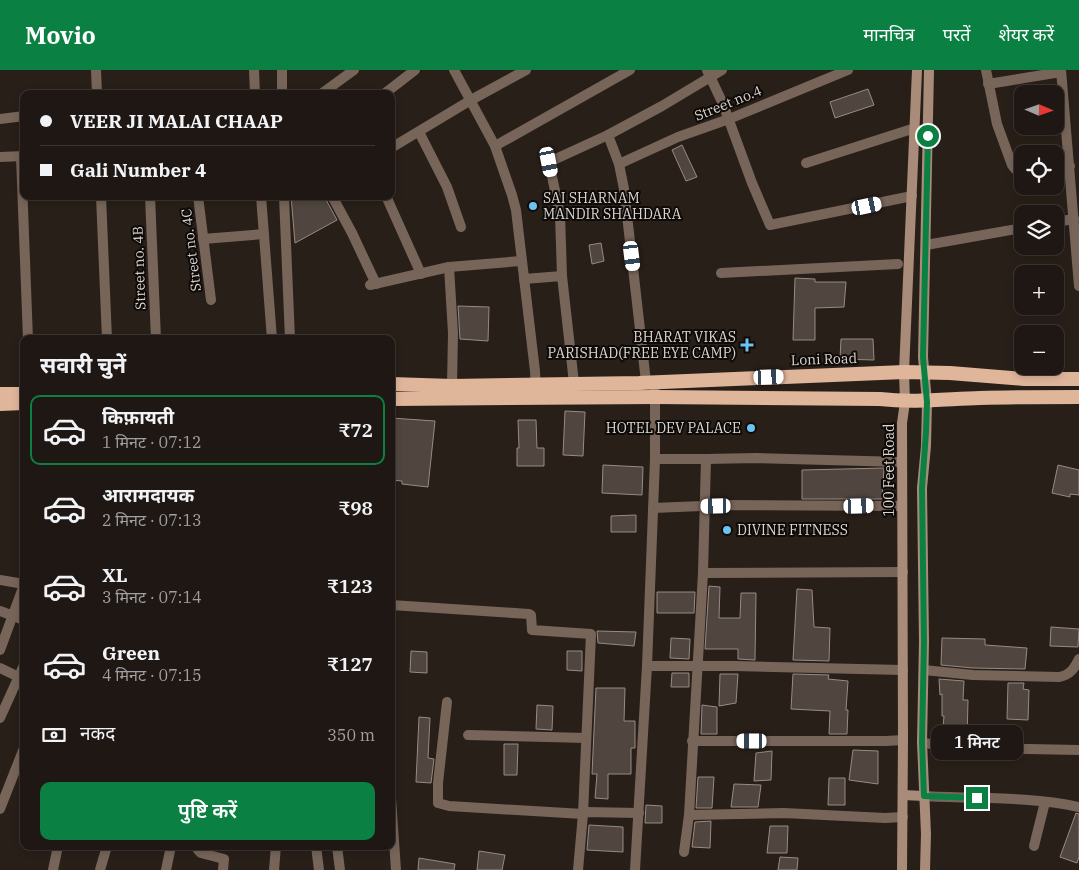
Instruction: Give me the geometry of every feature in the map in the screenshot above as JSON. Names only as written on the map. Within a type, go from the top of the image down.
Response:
[{"type":"highway","name":"Loni Road","points":[[395,399],[536,391],[574,383],[650,382],[904,372],[1024,379],[1079,379]]},
{"type":"highway","name":"Loni Road","points":[[395,384],[656,397],[880,399],[904,402],[979,398],[1079,397]]},
{"type":"highway","points":[[0,394],[20,394]]},
{"type":"highway","points":[[0,404],[20,404]]},
{"type":"main road","name":"100 Feet Road","points":[[902,870],[902,423],[917,70]]},
{"type":"main road","points":[[925,870],[926,834],[922,742],[924,670],[922,488],[926,446],[927,402],[923,357],[930,70]]},
{"type":"main road","points":[[903,795],[924,796]]},
{"type":"street","points":[[96,70],[97,90]]},
{"type":"street","points":[[254,70],[255,90]]},
{"type":"street","points":[[282,70],[282,90]]},
{"type":"street","points":[[326,90],[354,70]]},
{"type":"street","points":[[389,90],[415,70]]},
{"type":"street","points":[[454,70],[495,146],[516,210],[536,391]]},
{"type":"street","points":[[395,146],[471,100],[526,70]]},
{"type":"street","points":[[495,146],[630,70]]},
{"type":"street","points":[[574,383],[562,276],[560,214],[549,162],[608,135],[662,106],[709,73],[722,70]]},
{"type":"street","name":"Street no.4","points":[[619,164],[678,137],[729,119],[848,70]]},
{"type":"street","points":[[986,70],[997,124],[1014,168]]},
{"type":"street","points":[[988,84],[1061,71],[1074,219],[1077,234],[1079,286]]},
{"type":"street","points":[[709,73],[729,119],[752,183],[769,223],[772,225],[912,196]]},
{"type":"street","points":[[0,119],[20,116]]},
{"type":"street","points":[[806,164],[915,128]]},
{"type":"street","points":[[420,132],[447,187],[461,227]]},
{"type":"street","points":[[608,135],[619,164],[624,189],[650,382],[656,397],[654,508],[647,666],[635,870]]},
{"type":"street","points":[[0,156],[20,156]]},
{"type":"street","points":[[1064,166],[1070,166]]},
{"type":"street","points":[[23,200],[28,335]]},
{"type":"street","points":[[101,200],[107,335]]},
{"type":"street","name":"Street no. 4B","points":[[150,200],[156,335]]},
{"type":"street","name":"Street no. 4C","points":[[198,200],[210,300]]},
{"type":"street","points":[[261,200],[272,335]]},
{"type":"street","points":[[284,200],[290,335]]},
{"type":"street","points":[[334,200],[352,233],[373,285],[449,267],[521,261]]},
{"type":"street","points":[[388,200],[421,274]]},
{"type":"street","points":[[1064,221],[1074,219]]},
{"type":"street","points":[[926,245],[1014,229]]},
{"type":"street","points":[[203,239],[264,234]]},
{"type":"street","points":[[721,273],[898,264]]},
{"type":"street","points":[[449,267],[453,333],[452,386]]},
{"type":"street","points":[[524,279],[562,276]]},
{"type":"street","points":[[655,459],[775,458],[902,462]]},
{"type":"street","points":[[684,852],[689,814],[703,573],[706,459]]},
{"type":"street","points":[[654,508],[704,506],[902,506]]},
{"type":"street","points":[[703,573],[903,572]]},
{"type":"street","points":[[0,580],[20,583]]},
{"type":"street","points":[[0,650],[20,595]]},
{"type":"street","points":[[395,605],[529,614],[531,615],[532,630],[591,634],[583,814],[578,870]]},
{"type":"street","points":[[0,611],[20,619]]},
{"type":"street","points":[[1067,675],[1072,672],[1079,659]]},
{"type":"street","points":[[647,666],[903,670]]},
{"type":"street","points":[[0,668],[20,678]]},
{"type":"street","points":[[924,670],[1008,676],[1079,675]]},
{"type":"street","points":[[0,718],[20,680]]},
{"type":"street","points":[[447,702],[438,783],[438,802],[449,806],[583,814],[585,812],[639,813]]},
{"type":"street","points":[[468,735],[586,738]]},
{"type":"street","points":[[692,741],[886,742],[903,740]]},
{"type":"street","points":[[922,742],[934,745],[978,748],[1079,750]]},
{"type":"street","points":[[0,808],[20,758]]},
{"type":"street","points":[[924,796],[1045,802],[1079,807]]},
{"type":"street","points":[[1034,846],[1045,802]]},
{"type":"street","points":[[689,814],[808,813],[885,818],[903,817]]},
{"type":"street","points":[[52,870],[57,850]]},
{"type":"street","points":[[100,870],[106,850]]},
{"type":"street","points":[[166,870],[170,850]]},
{"type":"street","points":[[198,850],[201,853],[224,858],[224,870]]},
{"type":"street","points":[[274,870],[276,850]]},
{"type":"street","points":[[316,850],[319,870]]},
{"type":"street","points":[[338,850],[340,870]]},
{"type":"street","points":[[395,850],[396,870]]},
{"type":"building","points":[[868,89],[874,105],[835,118],[830,102]]},
{"type":"building","points":[[682,145],[697,177],[686,181],[672,150]]},
{"type":"building","points":[[291,200],[326,200],[337,220],[295,243]]},
{"type":"building","points":[[601,243],[604,261],[592,264],[589,245]]},
{"type":"building","points":[[795,278],[815,279],[815,282],[846,282],[844,307],[815,308],[815,340],[793,340]]},
{"type":"building","points":[[458,306],[489,307],[488,341],[460,339]]},
{"type":"building","points":[[841,339],[873,339],[874,360],[840,359]]},
{"type":"building","points":[[565,411],[585,412],[583,456],[563,455]]},
{"type":"building","points":[[395,418],[435,421],[428,487],[402,484],[402,481],[395,480]]},
{"type":"building","points":[[518,420],[536,420],[537,448],[544,448],[544,466],[517,466],[517,448],[519,448]]},
{"type":"building","points":[[603,465],[643,467],[642,495],[602,493]]},
{"type":"building","points":[[1058,465],[1079,470],[1079,495],[1070,494],[1070,497],[1052,493]]},
{"type":"building","points":[[884,468],[882,499],[802,499],[802,470]]},
{"type":"building","points":[[636,515],[636,532],[611,532],[611,516]]},
{"type":"building","points":[[709,586],[720,587],[719,618],[740,618],[741,593],[756,593],[755,660],[738,659],[738,649],[705,649]]},
{"type":"building","points":[[797,589],[812,590],[814,627],[830,628],[829,661],[793,660]]},
{"type":"building","points":[[657,592],[695,592],[694,613],[657,613]]},
{"type":"building","points":[[1051,627],[1079,629],[1078,647],[1050,646]]},
{"type":"building","points":[[597,631],[636,632],[634,646],[598,643]]},
{"type":"building","points":[[671,638],[690,639],[689,659],[670,658]]},
{"type":"building","points":[[942,638],[985,639],[985,645],[1027,648],[1025,669],[941,665]]},
{"type":"building","points":[[411,651],[427,652],[427,673],[410,672]]},
{"type":"building","points":[[567,651],[582,651],[582,671],[567,670]]},
{"type":"building","points":[[672,673],[689,673],[689,687],[671,687]]},
{"type":"building","points":[[720,674],[738,674],[736,703],[719,706]]},
{"type":"building","points":[[793,674],[829,675],[828,679],[848,681],[847,734],[829,734],[830,711],[791,709]]},
{"type":"building","points":[[939,679],[964,681],[963,700],[968,700],[967,740],[942,739],[944,716],[942,716],[942,694],[940,695]]},
{"type":"building","points":[[1008,683],[1024,683],[1023,689],[1029,690],[1028,720],[1007,719]]},
{"type":"building","points":[[596,688],[625,688],[624,721],[635,721],[635,748],[631,748],[631,774],[608,774],[608,799],[595,798],[597,774],[592,774]]},
{"type":"building","points":[[537,705],[553,706],[552,730],[536,729]]},
{"type":"building","points":[[702,705],[717,707],[717,734],[701,734]]},
{"type":"building","points":[[419,717],[430,718],[428,758],[434,759],[431,783],[416,782]]},
{"type":"building","points":[[504,744],[518,744],[517,775],[504,775]]},
{"type":"building","points":[[853,750],[878,751],[878,784],[849,780]]},
{"type":"building","points":[[772,751],[771,780],[754,781],[756,753]]},
{"type":"building","points":[[698,777],[714,777],[712,808],[696,808]]},
{"type":"building","points":[[829,778],[845,778],[845,805],[828,805]]},
{"type":"building","points":[[734,784],[761,785],[758,807],[731,807]]},
{"type":"building","points":[[646,805],[662,806],[662,823],[645,823]]},
{"type":"building","points":[[1076,813],[1079,814],[1079,857],[1077,863],[1060,857]]},
{"type":"building","points":[[711,821],[710,848],[692,847],[695,822]]},
{"type":"building","points":[[589,825],[623,827],[623,852],[587,850]]},
{"type":"building","points":[[770,826],[788,826],[787,853],[767,853]]},
{"type":"building","points":[[479,851],[505,855],[502,870],[477,870]]},
{"type":"building","points":[[780,857],[798,858],[797,870],[778,870]]},
{"type":"building","points":[[419,858],[455,864],[454,870],[418,870]]},
{"type":"place","name":"SAI SHARNAM MANDIR SHAHDARA","points":[[533,206]]},
{"type":"place","name":"BHARAT VIKAS PARISHAD(FREE EYE CAMP)","points":[[747,345]]},
{"type":"place","name":"HOTEL DEV PALACE","points":[[751,428]]},
{"type":"place","name":"DIVINE FITNESS","points":[[727,530]]},
{"type":"route","points":[[928,136],[923,357],[927,402],[926,446],[922,488],[924,642],[922,742],[924,796],[977,798]]}]
